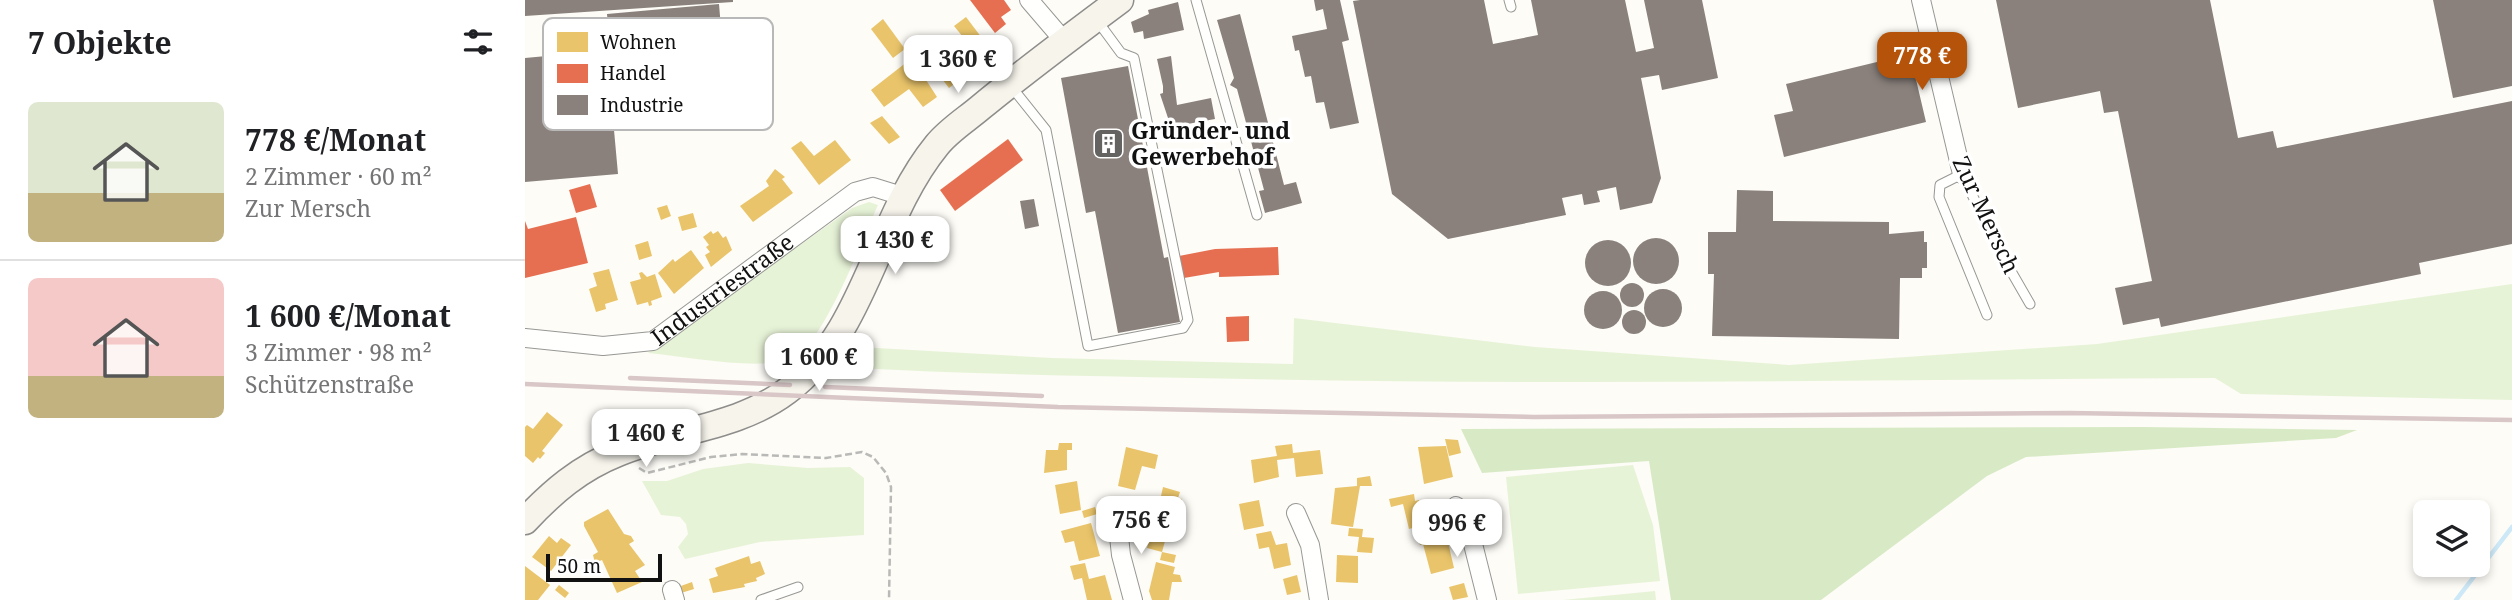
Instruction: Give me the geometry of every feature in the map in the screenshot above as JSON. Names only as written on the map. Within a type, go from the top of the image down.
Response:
[{"type":"main road","points":[[525,521],[561,486],[599,461],[620,452],[726,421],[758,409],[787,391],[822,357],[840,333],[869,277],[902,196],[938,143],[1009,83],[1120,0]]},
{"type":"street","points":[[1029,0],[1065,41]]},
{"type":"street","name":"Zur Mersch","points":[[1920,0],[1962,174]]},
{"type":"street","name":"Industriestraße","points":[[525,338],[603,346],[653,341],[855,192],[873,187],[902,196]]},
{"type":"street","points":[[1456,506],[1470,532],[1486,600]]},
{"type":"street","points":[[1296,513],[1310,545],[1319,600]]},
{"type":"street","points":[[1117,518],[1121,555],[1133,600]]},
{"type":"lane","points":[[1196,0],[1257,215]]},
{"type":"lane","points":[[1009,83],[1046,130],[1088,346],[1183,328],[1188,320],[1134,58],[1121,53],[1095,18]]},
{"type":"lane","points":[[1962,174],[1940,184],[1938,197],[1987,315]]},
{"type":"lane","name":"Zur Mersch","points":[[1962,174],[2000,252],[2030,304]]},
{"type":"lane","points":[[761,600],[798,587]]},
{"type":"path","points":[[637,461],[640,471],[647,474],[711,457],[742,454],[818,458],[863,452],[873,457],[886,473],[891,487],[889,600]]},
{"type":"green space","points":[[869,202],[878,205],[852,266],[827,317],[800,353],[787,361],[754,364],[648,353],[852,208]]},
{"type":"green space","points":[[2512,284],[2512,400],[2241,394],[2215,378],[1450,382],[1062,375],[843,367],[859,347],[1052,358],[1293,364],[1294,318],[1535,347],[1789,365],[2097,344]]},
{"type":"green space","points":[[2144,427],[2357,430],[2336,438],[2026,457],[1987,476],[1821,600],[1671,600],[1649,461],[1482,473],[1461,429]]},
{"type":"green space","points":[[748,463],[808,468],[850,467],[864,478],[864,535],[760,542],[685,559],[678,547],[688,534],[686,524],[680,517],[661,515],[642,481],[667,481],[703,469]]},
{"type":"green space","points":[[1633,465],[1653,525],[1660,581],[1518,594],[1506,477]]},
{"type":"green space","points":[[1655,591],[1656,600],[1563,600]]},
{"type":"building: Wohnen","points":[[966,17],[994,54],[973,71],[963,59],[968,55],[958,41],[963,37],[954,26]]},
{"type":"building: Wohnen","points":[[883,19],[905,49],[893,58],[871,29]]},
{"type":"building: Wohnen","points":[[941,42],[966,75],[949,88],[932,66],[940,60],[932,49]]},
{"type":"building: Wohnen","points":[[912,58],[937,97],[923,107],[909,89],[884,107],[871,90]]},
{"type":"building: Wohnen","points":[[882,116],[900,137],[889,144],[870,123]]},
{"type":"building: Wohnen","points":[[835,140],[851,160],[819,185],[791,148],[801,141],[814,156]]},
{"type":"building: Wohnen","points":[[775,169],[785,177],[782,179],[793,193],[753,222],[740,206],[769,186],[766,181]]},
{"type":"building: Wohnen","points":[[667,205],[671,216],[661,220],[657,208]]},
{"type":"building: Wohnen","points":[[693,213],[697,227],[682,231],[678,217]]},
{"type":"building: Wohnen","points":[[711,231],[713,234],[718,231],[723,238],[726,236],[732,250],[711,267],[705,255],[710,252],[706,247],[709,245],[703,237]]},
{"type":"building: Wohnen","points":[[648,241],[652,256],[639,260],[635,245]]},
{"type":"building: Wohnen","points":[[691,250],[704,268],[674,294],[658,273],[673,259],[675,262]]},
{"type":"building: Wohnen","points":[[609,269],[618,300],[605,304],[606,309],[596,312],[589,289],[597,286],[593,273]]},
{"type":"building: Wohnen","points":[[642,272],[647,277],[655,274],[662,297],[651,301],[652,305],[649,306],[648,302],[637,305],[630,282],[641,279],[639,273]]},
{"type":"building: Wohnen","points":[[547,412],[563,425],[542,451],[545,453],[533,463],[525,456],[525,427],[527,425],[533,429]]},
{"type":"building: Wohnen","points":[[1445,439],[1458,440],[1461,453],[1449,456]]},
{"type":"building: Wohnen","points":[[1059,443],[1072,443],[1072,450],[1067,450],[1067,470],[1044,473],[1046,450],[1058,450]]},
{"type":"building: Wohnen","points":[[1292,444],[1293,453],[1320,450],[1323,474],[1296,477],[1294,458],[1277,460],[1279,477],[1254,483],[1251,460],[1277,456],[1275,446]]},
{"type":"building: Wohnen","points":[[1446,446],[1453,477],[1424,484],[1418,447]]},
{"type":"building: Wohnen","points":[[1126,447],[1158,455],[1155,469],[1142,466],[1135,490],[1118,486]]},
{"type":"building: Wohnen","points":[[1370,476],[1372,486],[1360,486],[1353,527],[1331,524],[1335,488],[1357,486],[1357,478]]},
{"type":"building: Wohnen","points":[[1077,481],[1081,510],[1060,514],[1055,485]]},
{"type":"building: Wohnen","points":[[1163,487],[1180,492],[1178,498],[1182,499],[1171,542],[1165,541],[1162,552],[1147,548]]},
{"type":"building: Wohnen","points":[[1414,494],[1415,501],[1419,500],[1425,524],[1409,529],[1403,504],[1391,507],[1389,499]]},
{"type":"building: Wohnen","points":[[1259,500],[1264,526],[1244,530],[1239,504]]},
{"type":"building: Wohnen","points":[[1095,507],[1097,514],[1084,518],[1082,511]]},
{"type":"building: Wohnen","points":[[608,509],[624,534],[631,536],[634,541],[629,544],[645,565],[635,571],[642,582],[617,593],[602,560],[595,563],[593,555],[598,552],[584,526],[584,522]]},
{"type":"building: Wohnen","points":[[1091,523],[1100,556],[1079,561],[1074,541],[1065,543],[1061,531]]},
{"type":"building: Wohnen","points":[[1349,528],[1363,529],[1362,537],[1374,538],[1372,553],[1357,552],[1359,537],[1348,536]]},
{"type":"building: Wohnen","points":[[1431,530],[1433,542],[1447,538],[1454,568],[1431,574],[1423,544],[1420,545],[1417,534]]},
{"type":"building: Wohnen","points":[[1271,531],[1276,545],[1287,543],[1291,565],[1274,569],[1269,547],[1259,549],[1256,534]]},
{"type":"building: Wohnen","points":[[549,536],[557,543],[561,538],[571,545],[551,571],[532,557]]},
{"type":"building: Wohnen","points":[[1162,552],[1176,555],[1174,563],[1160,560]]},
{"type":"building: Wohnen","points":[[1337,555],[1358,556],[1358,583],[1336,582]]},
{"type":"building: Wohnen","points":[[749,556],[751,564],[760,561],[765,574],[756,578],[757,581],[744,584],[745,587],[713,593],[709,579],[718,576],[715,568]]},
{"type":"building: Wohnen","points":[[1156,562],[1175,567],[1173,574],[1180,575],[1182,582],[1172,582],[1169,600],[1152,600],[1149,591]]},
{"type":"building: Wohnen","points":[[1085,563],[1089,579],[1105,575],[1112,600],[1087,600],[1082,578],[1074,580],[1070,566]]},
{"type":"building: Wohnen","points":[[525,566],[550,585],[538,600],[525,600]]},
{"type":"building: Wohnen","points":[[1297,575],[1301,592],[1287,595],[1283,579]]},
{"type":"building: Wohnen","points":[[692,582],[694,589],[681,593],[678,587]]},
{"type":"building: Wohnen","points":[[1464,583],[1468,597],[1453,600],[1449,587]]},
{"type":"building: Wohnen","points":[[559,585],[569,593],[565,598],[555,590]]},
{"type":"building: Handel","points":[[970,0],[1004,0],[1011,10],[1001,17],[1006,24],[995,33]]},
{"type":"building: Handel","points":[[1008,139],[1023,160],[955,211],[940,190]]},
{"type":"building: Handel","points":[[590,184],[597,207],[576,213],[569,190]]},
{"type":"building: Handel","points":[[576,217],[588,263],[525,278],[525,221],[528,229]]},
{"type":"building: Handel","points":[[1278,247],[1279,275],[1219,277],[1219,272],[1184,278],[1179,256],[1215,249]]},
{"type":"building: Handel","points":[[1249,316],[1249,341],[1227,342],[1226,317]]},
{"type":"building: Industrie","points":[[525,0],[733,0],[733,2],[525,16]]},
{"type":"building: Industrie","points":[[1314,0],[1340,0],[1349,40],[1342,42],[1359,123],[1330,129],[1324,102],[1316,103],[1311,76],[1305,77],[1299,50],[1295,51],[1292,36],[1327,29],[1323,9],[1316,11]]},
{"type":"building: Industrie","points":[[1484,0],[1493,44],[1538,35],[1531,0],[1625,0],[1636,52],[1654,48],[1644,0],[1702,0],[1718,78],[1662,90],[1659,75],[1641,78],[1661,178],[1652,203],[1620,210],[1616,187],[1597,191],[1600,202],[1584,205],[1582,194],[1562,198],[1566,215],[1448,239],[1392,194],[1353,1]]},
{"type":"building: Industrie","points":[[1996,0],[2210,0],[2238,138],[2273,131],[2277,148],[2512,101],[2512,244],[2419,263],[2421,274],[2161,327],[2159,318],[2123,325],[2115,288],[2152,281],[2118,111],[2104,113],[2100,91],[2018,108]]},
{"type":"building: Industrie","points":[[2433,0],[2512,0],[2512,86],[2453,98]]},
{"type":"building: Industrie","points":[[1178,2],[1184,30],[1144,39],[1143,31],[1134,33],[1131,22],[1149,14],[1148,10]]},
{"type":"building: Industrie","points":[[719,4],[720,18],[607,18],[607,14]]},
{"type":"building: Industrie","points":[[1240,14],[1284,185],[1296,182],[1302,203],[1265,213],[1259,191],[1264,190],[1237,89],[1230,85],[1234,78],[1217,20]]},
{"type":"building: Industrie","points":[[1910,54],[1926,122],[1784,157],[1774,115],[1793,111],[1786,84]]},
{"type":"building: Industrie","points":[[543,56],[543,130],[614,130],[618,174],[525,182],[525,58]]},
{"type":"building: Industrie","points":[[1171,56],[1177,105],[1211,98],[1215,119],[1171,127],[1160,94],[1163,93],[1163,86],[1157,59]]},
{"type":"building: Industrie","name":"Gründer- und Gewerbehof","points":[[1128,66],[1164,258],[1168,257],[1180,322],[1118,333],[1095,211],[1086,213],[1061,78]]},
{"type":"building: Industrie","points":[[1737,190],[1773,191],[1773,221],[1889,222],[1889,234],[1924,231],[1924,242],[1927,242],[1927,268],[1922,268],[1922,278],[1900,278],[1899,339],[1712,336],[1714,274],[1708,274],[1708,232],[1736,232]]},
{"type":"building: Industrie","points":[[1034,199],[1039,226],[1025,229],[1020,201]]},
{"type":"building: Industrie","points":[[1656,238],[1672,245],[1679,261],[1672,277],[1656,284],[1640,277],[1633,261],[1640,245]]},
{"type":"building: Industrie","points":[[1608,240],[1624,247],[1631,263],[1624,279],[1608,286],[1592,279],[1585,263],[1592,247]]},
{"type":"building: Industrie","points":[[1632,283],[1641,286],[1644,295],[1641,304],[1632,307],[1623,304],[1620,295],[1623,286]]},
{"type":"building: Industrie","points":[[1663,289],[1676,295],[1682,308],[1676,321],[1663,327],[1650,321],[1644,308],[1650,295]]},
{"type":"building: Industrie","points":[[1603,291],[1616,297],[1622,310],[1616,323],[1603,329],[1590,323],[1584,310],[1590,297]]},
{"type":"building: Industrie","points":[[1634,310],[1643,313],[1646,322],[1643,331],[1634,334],[1625,331],[1622,322],[1625,313]]},
{"type":"waterway","points":[[2456,600],[2512,527]]},
{"type":"railway","points":[[630,378],[790,385]]},
{"type":"railway","points":[[525,384],[1058,407],[1534,417],[2070,413],[2512,420]]},
{"type":"railway","points":[[825,387],[1042,396]]},
{"type":"place","name":"Gründer- und Gewerbehof","points":[[1108,144]]}]
